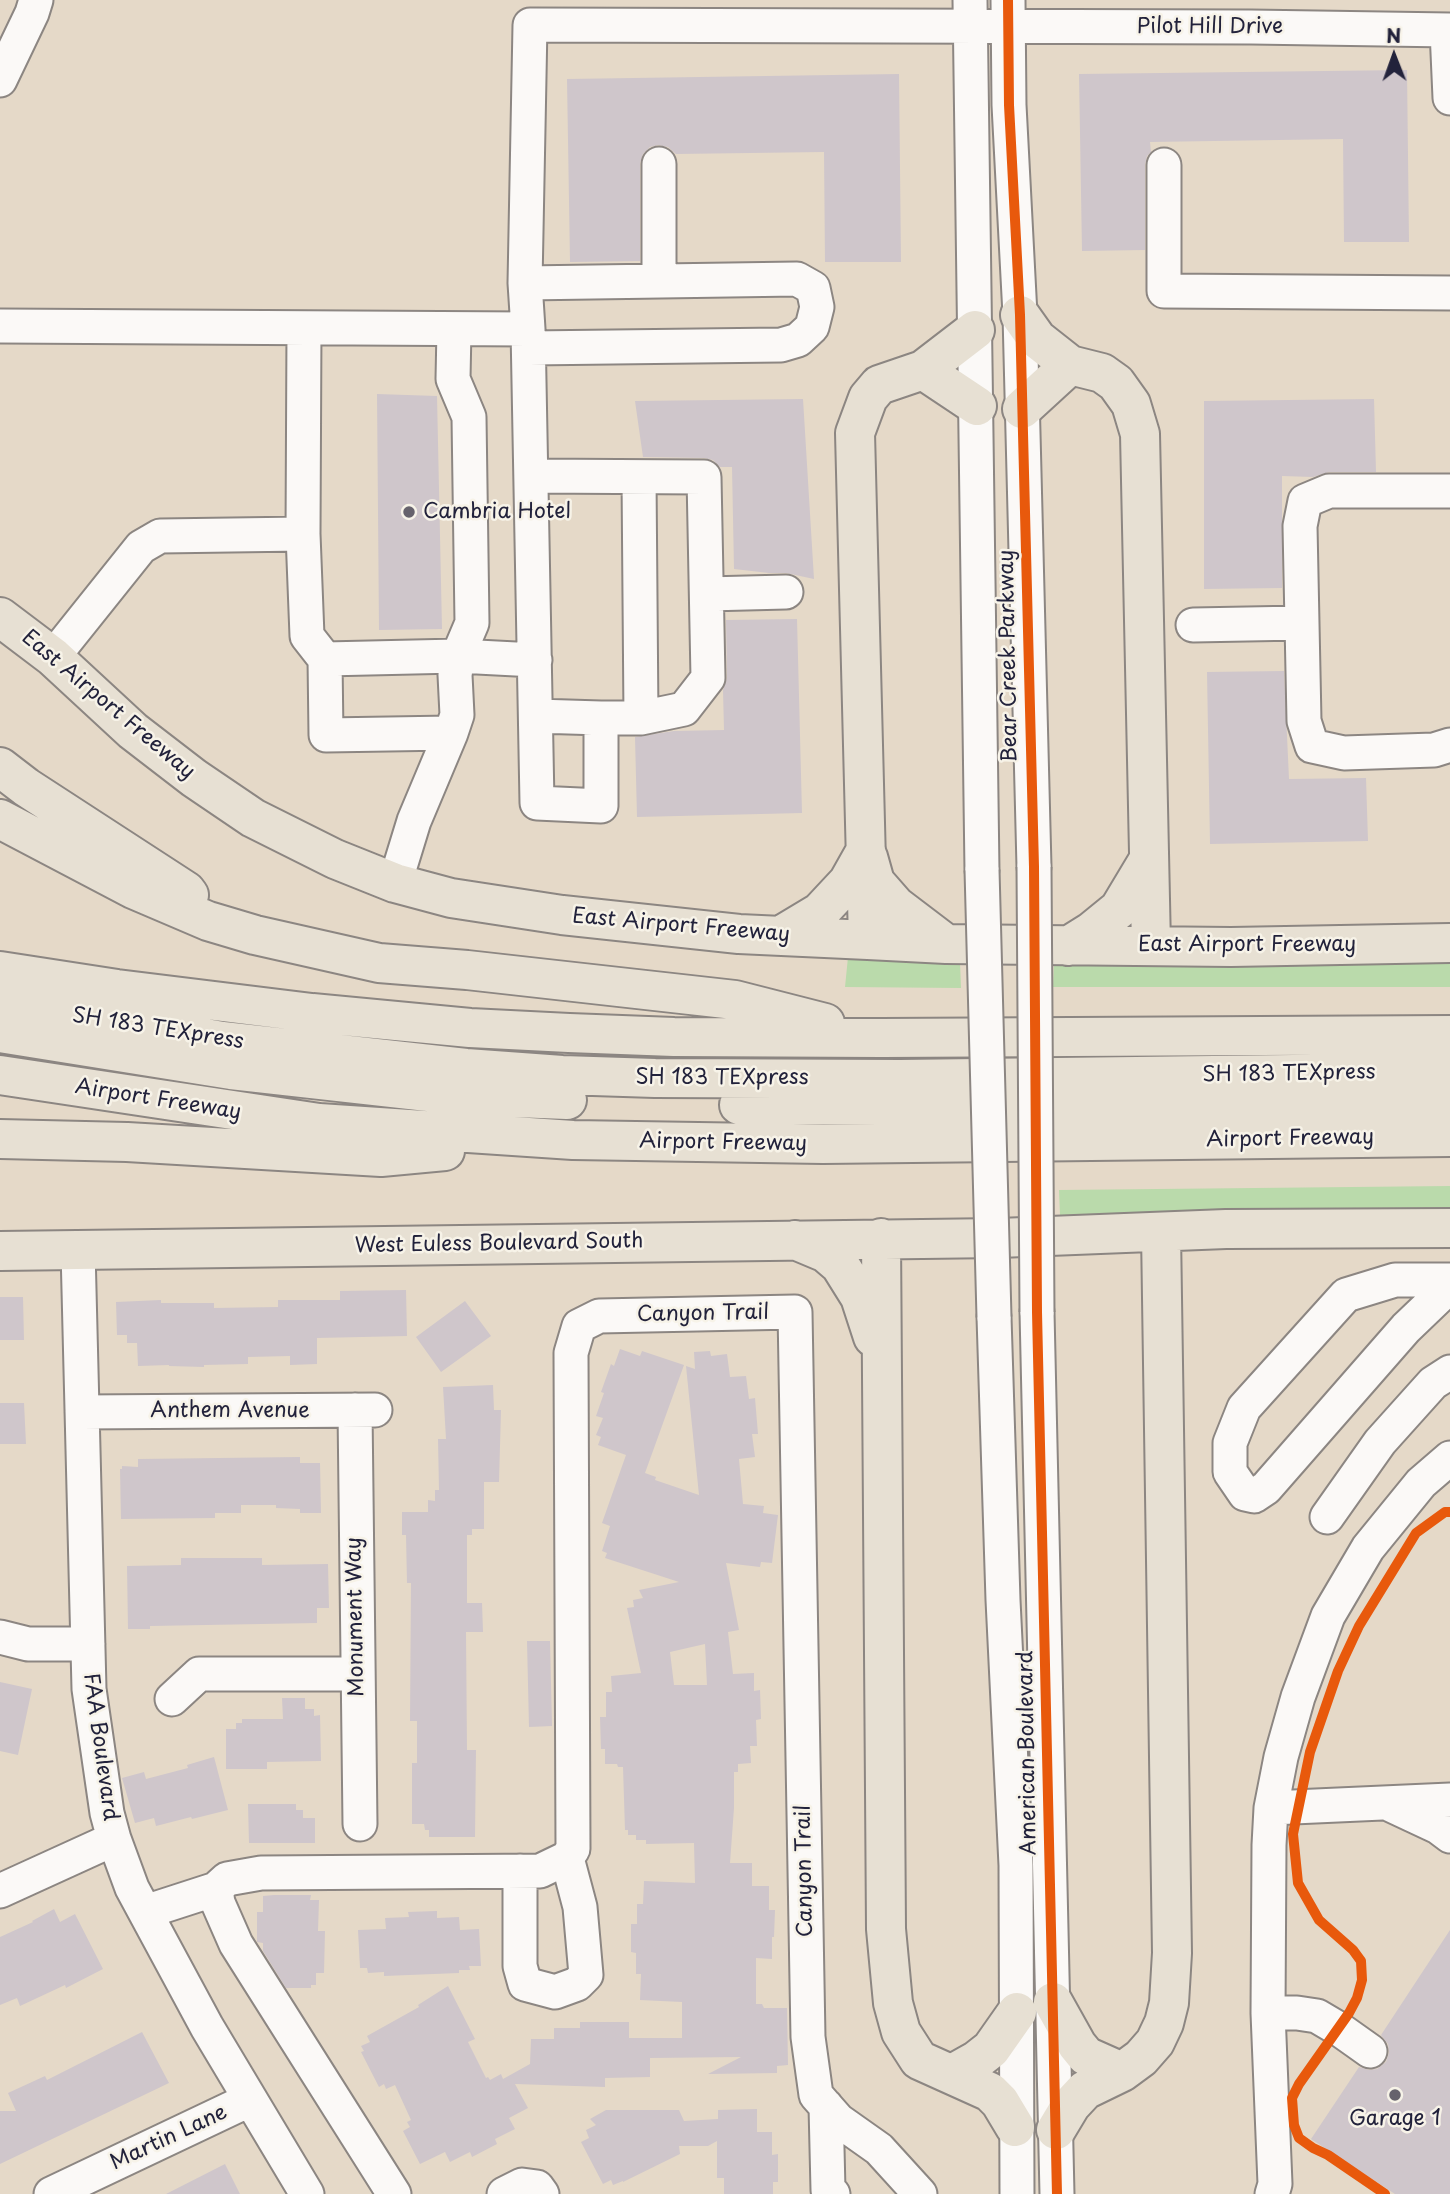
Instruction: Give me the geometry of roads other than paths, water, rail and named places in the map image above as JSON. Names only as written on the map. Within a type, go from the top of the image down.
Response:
[{"type":"main road","points":[[1020,315],[1037,339],[1070,365],[1102,373],[1116,383],[1131,404],[1140,434],[1151,946]]},
{"type":"main road","points":[[868,940],[855,433],[868,398],[879,385],[923,370],[975,330]]},
{"type":"main road","points":[[1022,409],[1070,365]]},
{"type":"main road","points":[[923,370],[976,406]]},
{"type":"main road","name":"East Airport Freeway","points":[[0,617],[54,657],[133,731],[194,778],[253,818],[335,859],[395,883],[451,898],[562,915],[727,933],[946,944],[1231,947],[1450,943]]},
{"type":"main road","points":[[0,767],[26,788],[186,891],[208,921]]},
{"type":"main road","points":[[0,819],[133,889],[208,921],[255,934],[379,963],[467,970],[735,1000],[882,1038]]},
{"type":"main road","points":[[780,936],[820,912],[848,882],[866,850]]},
{"type":"main road","points":[[866,850],[875,882],[897,906],[946,944]]},
{"type":"main road","points":[[1068,946],[1119,909],[1149,859]]},
{"type":"main road","points":[[1149,859],[1160,901],[1178,922],[1231,947]]},
{"type":"main road","points":[[0,971],[286,1010],[470,1028],[674,1037],[1450,1035]]},
{"type":"main road","name":"SH 183 TEXpress","points":[[0,1002],[222,1041],[466,1068],[562,1075],[900,1079],[1450,1072]]},
{"type":"main road","name":"SH 183 TEXpress","points":[[0,1033],[231,1070],[464,1096],[670,1104],[879,1107],[1450,1100]]},
{"type":"main road","name":"Airport Freeway","points":[[0,1075],[319,1123],[573,1140],[837,1144],[1450,1137]]},
{"type":"main road","points":[[0,1139],[127,1142],[381,1157],[573,1140]]},
{"type":"main road","points":[[1100,1234],[1226,1229],[1450,1228]]},
{"type":"main road","points":[[1162,1322],[1174,1284],[1189,1260],[1207,1242],[1226,1229]]},
{"type":"main road","points":[[1056,2130],[1071,2105],[1086,2090],[1141,2058],[1155,2042],[1169,2003],[1171,1965],[1161,1232]]},
{"type":"main road","points":[[1100,1234],[1132,1252],[1162,1322]]},
{"type":"main road","name":"West Euless Boulevard South","points":[[0,1251],[999,1238],[1100,1234]]},
{"type":"main road","points":[[881,1238],[886,1929],[893,2003],[901,2032],[919,2060],[990,2092],[1016,2127]]},
{"type":"main road","points":[[882,1365],[891,1285],[916,1255],[944,1238]]},
{"type":"main road","points":[[793,1240],[826,1253],[840,1265],[860,1297],[882,1365]]},
{"type":"main road","points":[[1053,2002],[1086,2056],[1122,2071]]},
{"type":"main road","points":[[952,2074],[991,2049],[1017,2012]]},
{"type":"street","points":[[0,80],[36,0]]},
{"type":"street","name":"Pilot Hill Drive","points":[[525,283],[530,25],[971,13],[1251,27],[1448,30]]},
{"type":"street","name":"Bear Creek Parkway","points":[[971,13],[982,870],[994,1317]]},
{"type":"street","name":"Bear Creek Parkway","points":[[1008,14],[1009,105],[1020,315],[1034,867],[1037,1312]]},
{"type":"street","points":[[1448,30],[1450,98]]},
{"type":"street","points":[[659,164],[659,281]]},
{"type":"street","points":[[1164,165],[1164,291],[1450,293]]},
{"type":"street","points":[[0,326],[454,329],[528,338],[781,345],[798,340],[812,327],[817,307],[813,288],[797,279],[525,283],[528,338],[537,803],[601,806],[601,718]]},
{"type":"street","points":[[303,328],[303,534],[307,636],[325,659],[326,735],[451,733]]},
{"type":"street","points":[[395,883],[414,821],[457,715],[455,675],[458,656],[472,623],[469,417],[453,379],[454,329]]},
{"type":"street","points":[[531,476],[704,477],[708,594],[708,678],[684,709],[641,718],[536,716]]},
{"type":"street","points":[[639,477],[641,718]]},
{"type":"street","points":[[1450,491],[1329,491],[1305,501],[1300,526],[1304,721],[1312,746],[1344,753],[1434,750],[1450,745]]},
{"type":"street","points":[[54,657],[141,547],[160,536],[303,534]]},
{"type":"street","points":[[708,594],[786,592]]},
{"type":"street","points":[[1193,625],[1301,623]]},
{"type":"street","points":[[325,659],[458,656],[535,660]]},
{"type":"street","name":"FAA Boulevard","points":[[78,1250],[89,1689],[107,1813],[132,1888],[249,2100],[307,2194]]},
{"type":"street","points":[[1450,1280],[1395,1280],[1346,1295],[1244,1408],[1230,1443],[1230,1472],[1245,1494],[1254,1496],[1266,1488],[1406,1328],[1450,1286]]},
{"type":"street","name":"Canyon Trail","points":[[567,1858],[573,1849],[572,1353],[579,1326],[600,1316],[795,1312],[808,2038],[816,2095],[838,2120],[879,2148],[920,2194]]},
{"type":"street","name":"American Boulevard","points":[[1037,1312],[1057,2194]]},
{"type":"street","name":"American Boulevard","points":[[994,1317],[1016,1865],[1017,2194]]},
{"type":"street","points":[[1327,1517],[1380,1442],[1433,1383],[1450,1372]]},
{"type":"street","name":"Anthem Avenue","points":[[82,1412],[366,1410]]},
{"type":"street","name":"Monument Way","points":[[360,1824],[357,1674],[366,1410]]},
{"type":"street","points":[[1272,2194],[1275,2184],[1267,1919],[1271,1808],[1281,1758],[1295,1709],[1328,1616],[1368,1548],[1421,1483],[1450,1458]]},
{"type":"street","points":[[0,1637],[28,1644],[88,1644]]},
{"type":"street","points":[[172,1699],[199,1674],[357,1674]]},
{"type":"street","points":[[1271,1808],[1450,1800]]},
{"type":"street","points":[[1388,1804],[1438,1827],[1450,1836]]},
{"type":"street","points":[[0,1891],[114,1839]]},
{"type":"street","points":[[145,1912],[216,1889],[227,1879],[261,1872],[520,1871],[540,1871],[567,1858],[580,1906],[586,1975],[578,1984],[555,1992],[525,1984],[520,1966],[520,1871]]},
{"type":"street","points":[[216,1889],[218,1903],[236,1944],[394,2194]]},
{"type":"street","points":[[1268,2013],[1317,2016],[1370,2051]]},
{"type":"street","name":"Martin Lane","points":[[51,2194],[249,2100]]},
{"type":"street","points":[[826,2106],[828,2190],[832,2194]]},
{"type":"street","points":[[503,2194],[522,2185],[537,2186],[542,2194]]},
{"type":"place","name":"Cambria Hotel","points":[[409,512]]},
{"type":"place","name":"Garage 1","points":[[1395,2095]]}]
